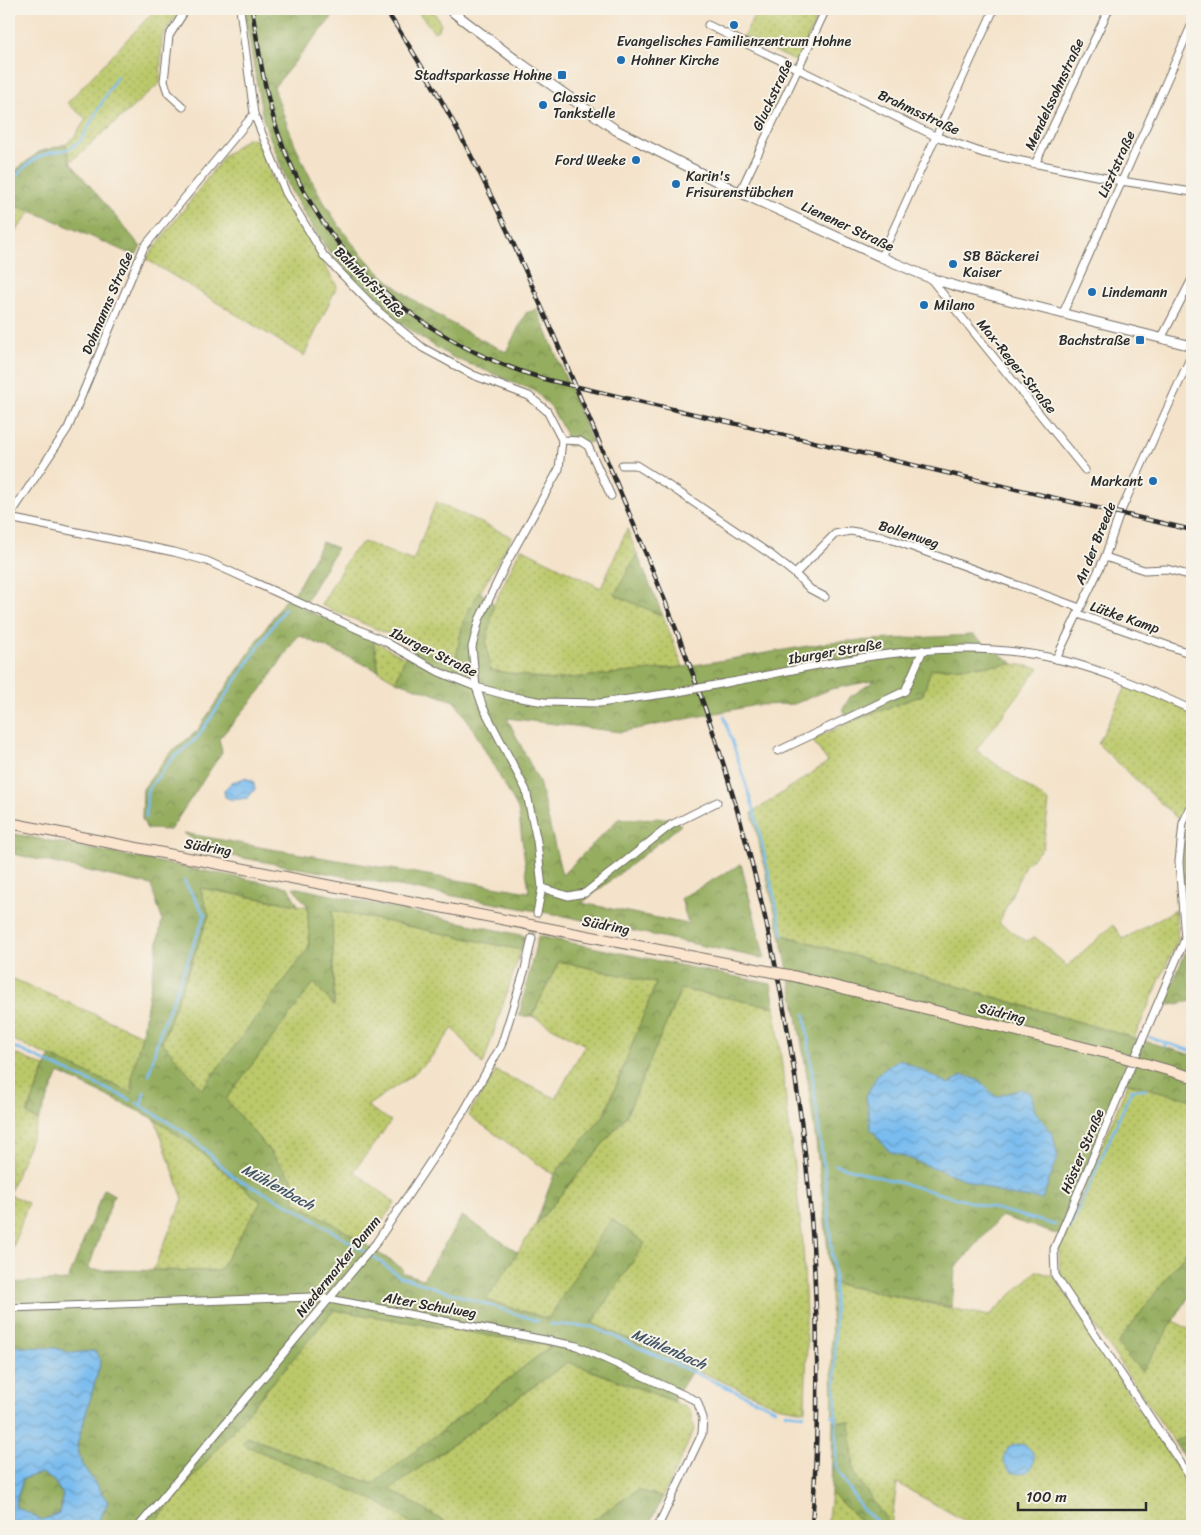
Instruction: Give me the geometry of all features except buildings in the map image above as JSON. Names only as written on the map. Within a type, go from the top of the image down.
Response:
[{"type":"main road","name":"Südring","points":[[9,823],[789,975],[1119,1056],[1192,1077]]},
{"type":"street","points":[[183,107],[168,93],[164,81],[169,36],[186,9]]},
{"type":"street","name":"Bahnhofstraße","points":[[240,9],[254,114],[286,193],[324,256],[378,311],[423,348],[473,374],[528,396],[547,411],[562,440]]},
{"type":"street","name":"Lienener Straße","points":[[448,9],[523,65],[616,130],[650,149],[881,257],[930,278],[996,298],[1192,346]]},
{"type":"street","name":"Gluckstraße","points":[[740,192],[826,9]]},
{"type":"street","points":[[881,257],[994,9]]},
{"type":"street","name":"Mendelssohnstraße","points":[[1035,164],[1109,9]]},
{"type":"street","name":"Lisztstraße","points":[[1063,313],[1192,24]]},
{"type":"street","name":"Brahmsstraße","points":[[708,25],[935,136],[983,153],[1121,181],[1192,192]]},
{"type":"street","name":"Dohmanns Straße","points":[[9,518],[68,428],[144,247],[254,114]]},
{"type":"street","name":"Max-Reger-Straße","points":[[930,278],[1085,470]]},
{"type":"street","points":[[1162,338],[1192,279]]},
{"type":"street","name":"An der Breede","points":[[1056,659],[1105,557],[1120,513],[1192,354]]},
{"type":"street","points":[[537,913],[542,888],[537,841],[526,790],[483,707],[476,687],[472,646],[479,620],[506,564],[559,469],[562,440],[580,441],[588,446],[611,496]]},
{"type":"street","points":[[622,465],[636,466],[770,554],[810,589],[825,597]]},
{"type":"street","name":"Iburger Straße","points":[[9,518],[174,552],[207,561],[336,618],[384,641],[439,672],[476,687],[509,696],[572,704],[626,700],[726,684],[886,654],[923,650],[981,650],[1056,659],[1146,688],[1192,710]]},
{"type":"street","name":"Bollenweg","points":[[795,574],[835,534],[850,531],[882,536],[1079,611]]},
{"type":"street","points":[[1105,557],[1144,570],[1167,569],[1192,576]]},
{"type":"street","name":"Lütke Kamp","points":[[1079,611],[1192,654]]},
{"type":"street","points":[[778,751],[906,691],[923,650]]},
{"type":"street","points":[[542,888],[568,896],[585,893],[671,825],[717,802]]},
{"type":"street","name":"Höster Straße","points":[[1192,804],[1183,823],[1179,862],[1185,939],[1054,1249],[1055,1275],[1192,1480]]},
{"type":"street","name":"Niedermarker Damm","points":[[140,1526],[376,1243],[462,1113],[501,1046],[525,968],[532,938]]},
{"type":"street","name":"Alter Schulweg","points":[[9,1308],[312,1297],[576,1346],[697,1401],[703,1418],[702,1434],[658,1526]]},
{"type":"green space","points":[[156,9],[180,9],[162,37],[160,83],[70,162],[66,144],[75,136],[86,119],[67,103]]},
{"type":"green space","points":[[244,9],[339,9],[274,87],[294,143],[320,196],[353,244],[395,286],[421,305],[477,337],[506,352],[526,313],[537,309],[592,442],[567,446],[565,432],[552,409],[535,391],[450,356],[414,333],[382,308],[330,253],[290,189],[263,119]]},
{"type":"green space","points":[[416,9],[432,9],[441,24],[438,30],[434,32]]},
{"type":"green space","points":[[757,9],[821,9],[797,62],[744,36]]},
{"type":"green space","points":[[248,138],[257,140],[274,183],[337,286],[304,356],[146,259],[225,155]]},
{"type":"green space","points":[[66,144],[70,162],[141,247],[135,256],[49,218],[17,206],[9,208],[9,178],[11,174],[39,152]]},
{"type":"green space","points":[[17,206],[31,211],[9,241],[9,208]]},
{"type":"green space","points":[[436,502],[512,537],[463,622],[455,663],[321,605],[351,553],[364,542],[413,561]]},
{"type":"green space","points":[[627,529],[637,554],[615,595],[663,616],[683,667],[551,680],[491,670],[486,644],[494,604],[521,548],[601,588]]},
{"type":"green space","points":[[322,542],[337,548],[302,608],[373,640],[379,671],[298,635],[261,690],[219,739],[222,752],[170,830],[147,829],[142,819],[143,789],[168,755],[197,731],[284,601],[296,591]]},
{"type":"green space","points":[[637,554],[663,616],[615,595]]},
{"type":"green space","points":[[479,591],[494,604],[486,644],[491,670],[551,680],[683,667],[832,642],[973,635],[1014,664],[931,669],[923,695],[852,721],[842,711],[850,697],[876,680],[831,689],[794,704],[756,705],[621,732],[507,718],[539,782],[562,875],[618,819],[670,818],[681,825],[582,903],[688,924],[681,898],[741,864],[765,959],[559,915],[210,852],[184,833],[529,892],[518,809],[469,722],[454,701],[396,681],[410,645],[455,663],[463,622]]},
{"type":"green space","points":[[373,640],[405,658],[396,681],[379,671]]},
{"type":"green space","points":[[1014,664],[1039,668],[976,750],[1049,802],[1043,848],[1025,865],[999,923],[1026,941],[1035,937],[1067,966],[1113,925],[1123,939],[1175,910],[1178,939],[1134,1038],[780,934],[752,813],[828,762],[812,740],[852,721],[923,695],[930,669]]},
{"type":"green space","points":[[1128,683],[1192,713],[1192,803],[1182,823],[1098,744]]},
{"type":"green space","points":[[1192,811],[1188,860],[1192,916],[1192,1001],[1170,1005],[1166,996],[1183,959],[1189,938],[1183,858],[1186,827]]},
{"type":"green space","points":[[9,833],[288,887],[298,905],[200,888],[209,915],[162,1042],[202,1089],[309,948],[308,907],[293,887],[525,936],[521,950],[332,910],[334,1006],[314,983],[226,1099],[292,1178],[295,1202],[339,1227],[403,1269],[401,1272],[423,1279],[462,1216],[518,1252],[486,1300],[548,1319],[611,1219],[645,1243],[592,1323],[694,1368],[673,1401],[568,1362],[390,1489],[451,1526],[416,1526],[378,1502],[242,1444],[247,1437],[373,1484],[551,1346],[334,1310],[152,1526],[96,1526],[108,1502],[81,1463],[77,1445],[101,1361],[95,1351],[71,1353],[55,1348],[20,1347],[9,1342],[9,1283],[68,1280],[104,1189],[114,1195],[88,1270],[219,1271],[261,1202],[196,1148],[155,1119],[59,1073],[38,1121],[27,1114],[50,1056],[132,1093],[132,1075],[142,1035],[162,919],[151,885],[9,853]]},
{"type":"green space","points":[[199,888],[308,907],[309,948],[202,1090],[162,1042],[209,915]]},
{"type":"green space","points":[[332,910],[521,950],[483,1065],[453,1028],[429,1060],[411,1076],[367,1106],[391,1121],[354,1171],[395,1203],[364,1245],[295,1202],[292,1178],[225,1099],[314,982],[334,1005]]},
{"type":"green space","points":[[780,934],[1192,1055],[1192,1100],[1121,1081],[1059,1235],[1001,1216],[955,1269],[952,1307],[831,1283],[812,1108],[798,1021]]},
{"type":"green space","points":[[538,936],[771,984],[775,1007],[681,989],[626,1116],[535,1226],[554,1175],[605,1114],[656,983],[559,961],[532,1016],[519,1016]]},
{"type":"green space","points":[[559,961],[656,983],[605,1114],[554,1175],[468,1115],[496,1071],[556,1098],[585,1045],[532,1016]]},
{"type":"green space","points":[[9,977],[142,1035],[132,1075],[132,1094],[9,1038]]},
{"type":"green space","points":[[681,989],[775,1007],[803,1242],[807,1343],[805,1411],[777,1406],[592,1323],[644,1243],[612,1219],[549,1319],[486,1300],[535,1226],[626,1116]]},
{"type":"green space","points":[[9,1051],[45,1067],[27,1114],[38,1121],[9,1194]]},
{"type":"green space","points":[[1128,1083],[1192,1100],[1192,1291],[1174,1321],[1192,1331],[1192,1431],[1174,1442],[1060,1275],[1059,1249]]},
{"type":"green space","points":[[155,1119],[196,1148],[261,1202],[219,1271],[153,1270],[183,1199]]},
{"type":"green space","points":[[9,1194],[28,1203],[9,1260]]},
{"type":"green space","points":[[1192,1244],[1192,1291],[1142,1372],[1117,1344]]},
{"type":"green space","points":[[1036,1271],[1054,1276],[1125,1388],[1192,1487],[1192,1526],[974,1526],[897,1483],[891,1526],[854,1474],[850,1422],[833,1421],[831,1283],[989,1316]]},
{"type":"green space","points":[[334,1310],[552,1345],[373,1484],[248,1437],[378,1502],[416,1526],[152,1526]]},
{"type":"green space","points":[[568,1362],[673,1401],[690,1410],[694,1430],[663,1497],[638,1490],[583,1526],[451,1526],[390,1489]]},
{"type":"green space","points":[[833,1421],[850,1422],[854,1474],[891,1526],[866,1526],[831,1493]]},
{"type":"green space","points":[[1192,1431],[1192,1464],[1189,1466],[1174,1442]]},
{"type":"green space","points":[[41,1473],[53,1480],[63,1495],[59,1513],[42,1520],[15,1507],[23,1479]]},
{"type":"green space","points":[[638,1490],[663,1497],[648,1526],[583,1526]]},
{"type":"green space","points":[[831,1493],[866,1526],[827,1526]]},
{"type":"water","points":[[245,778],[253,781],[255,789],[248,798],[233,800],[225,797],[224,790],[232,782]]},
{"type":"water","points":[[899,1059],[949,1084],[963,1075],[980,1081],[996,1097],[1021,1089],[1031,1093],[1035,1111],[1053,1135],[1058,1158],[1042,1199],[1007,1195],[889,1151],[871,1129],[866,1096],[878,1074]]},
{"type":"water","points":[[9,1342],[20,1347],[55,1348],[71,1353],[95,1351],[101,1361],[77,1445],[81,1463],[108,1502],[96,1526],[9,1526]],"holes":[[[41,1473],[53,1480],[63,1495],[59,1513],[42,1520],[15,1506],[23,1479]]]},
{"type":"water","points":[[1019,1444],[1030,1448],[1034,1459],[1030,1470],[1019,1474],[1008,1470],[1004,1459],[1008,1448]]},
{"type":"waterway","points":[[9,185],[36,158],[65,150],[81,140],[117,76]]},
{"type":"waterway","points":[[146,818],[147,791],[172,759],[197,738],[285,608]]},
{"type":"waterway","points":[[724,716],[754,810],[783,935]]},
{"type":"waterway","points":[[149,1075],[158,1038],[205,915],[184,881]]},
{"type":"waterway","points":[[805,1014],[823,1162]]},
{"type":"waterway","points":[[1149,1037],[1166,1043]]},
{"type":"waterway","points":[[1165,1046],[1166,1043],[1192,1051]]},
{"type":"waterway","name":"Mühlenbach","points":[[9,1045],[131,1100]]},
{"type":"waterway","points":[[1068,1229],[1071,1227],[1132,1089],[1146,1090]]},
{"type":"waterway","points":[[141,1106],[144,1092]]},
{"type":"waterway","name":"Mühlenbach","points":[[137,1103],[189,1135],[235,1178],[295,1208],[364,1251]]},
{"type":"waterway","points":[[824,1162],[834,1275],[836,1416]]},
{"type":"waterway","points":[[835,1165],[1055,1225]]},
{"type":"waterway","name":"Mühlenbach","points":[[373,1256],[399,1276],[538,1321]]},
{"type":"waterway","name":"Mühlenbach","points":[[550,1324],[593,1327],[775,1409]]},
{"type":"waterway","name":"Mühlenbach","points":[[785,1413],[804,1415]]},
{"type":"waterway","name":"Mühlenbach","points":[[832,1416],[836,1416],[836,1467],[862,1509],[882,1526]]},
{"type":"tunnel","points":[[532,938],[537,913]]},
{"type":"railway","points":[[252,9],[270,107],[280,138],[299,182],[323,222],[352,259],[384,292],[421,320],[460,345],[503,365],[548,380],[1192,530]]},
{"type":"railway","points":[[385,9],[416,56],[470,154],[542,307],[680,639],[713,732],[754,870],[775,962],[792,1055],[805,1149],[813,1243],[817,1337],[817,1431],[812,1526]]},
{"type":"place","name":"Evangelisches Familienzentrum Hohne","points":[[734,25]]},
{"type":"place","name":"Hohner Kirche","points":[[621,60]]},
{"type":"place","name":"Stadtsparkasse Hohne","points":[[562,75]]},
{"type":"place","name":"Classic Tankstelle","points":[[543,105]]},
{"type":"place","name":"Ford Weeke","points":[[636,160]]},
{"type":"place","name":"Karin's Frisurenstübchen","points":[[676,184]]},
{"type":"place","name":"SB Bäckerei Kaiser","points":[[953,264]]},
{"type":"place","name":"Lindemann","points":[[1092,292]]},
{"type":"place","name":"Milano","points":[[924,305]]},
{"type":"place","name":"Bachstraße","points":[[1140,340]]},
{"type":"place","name":"Markant","points":[[1153,481]]}]
